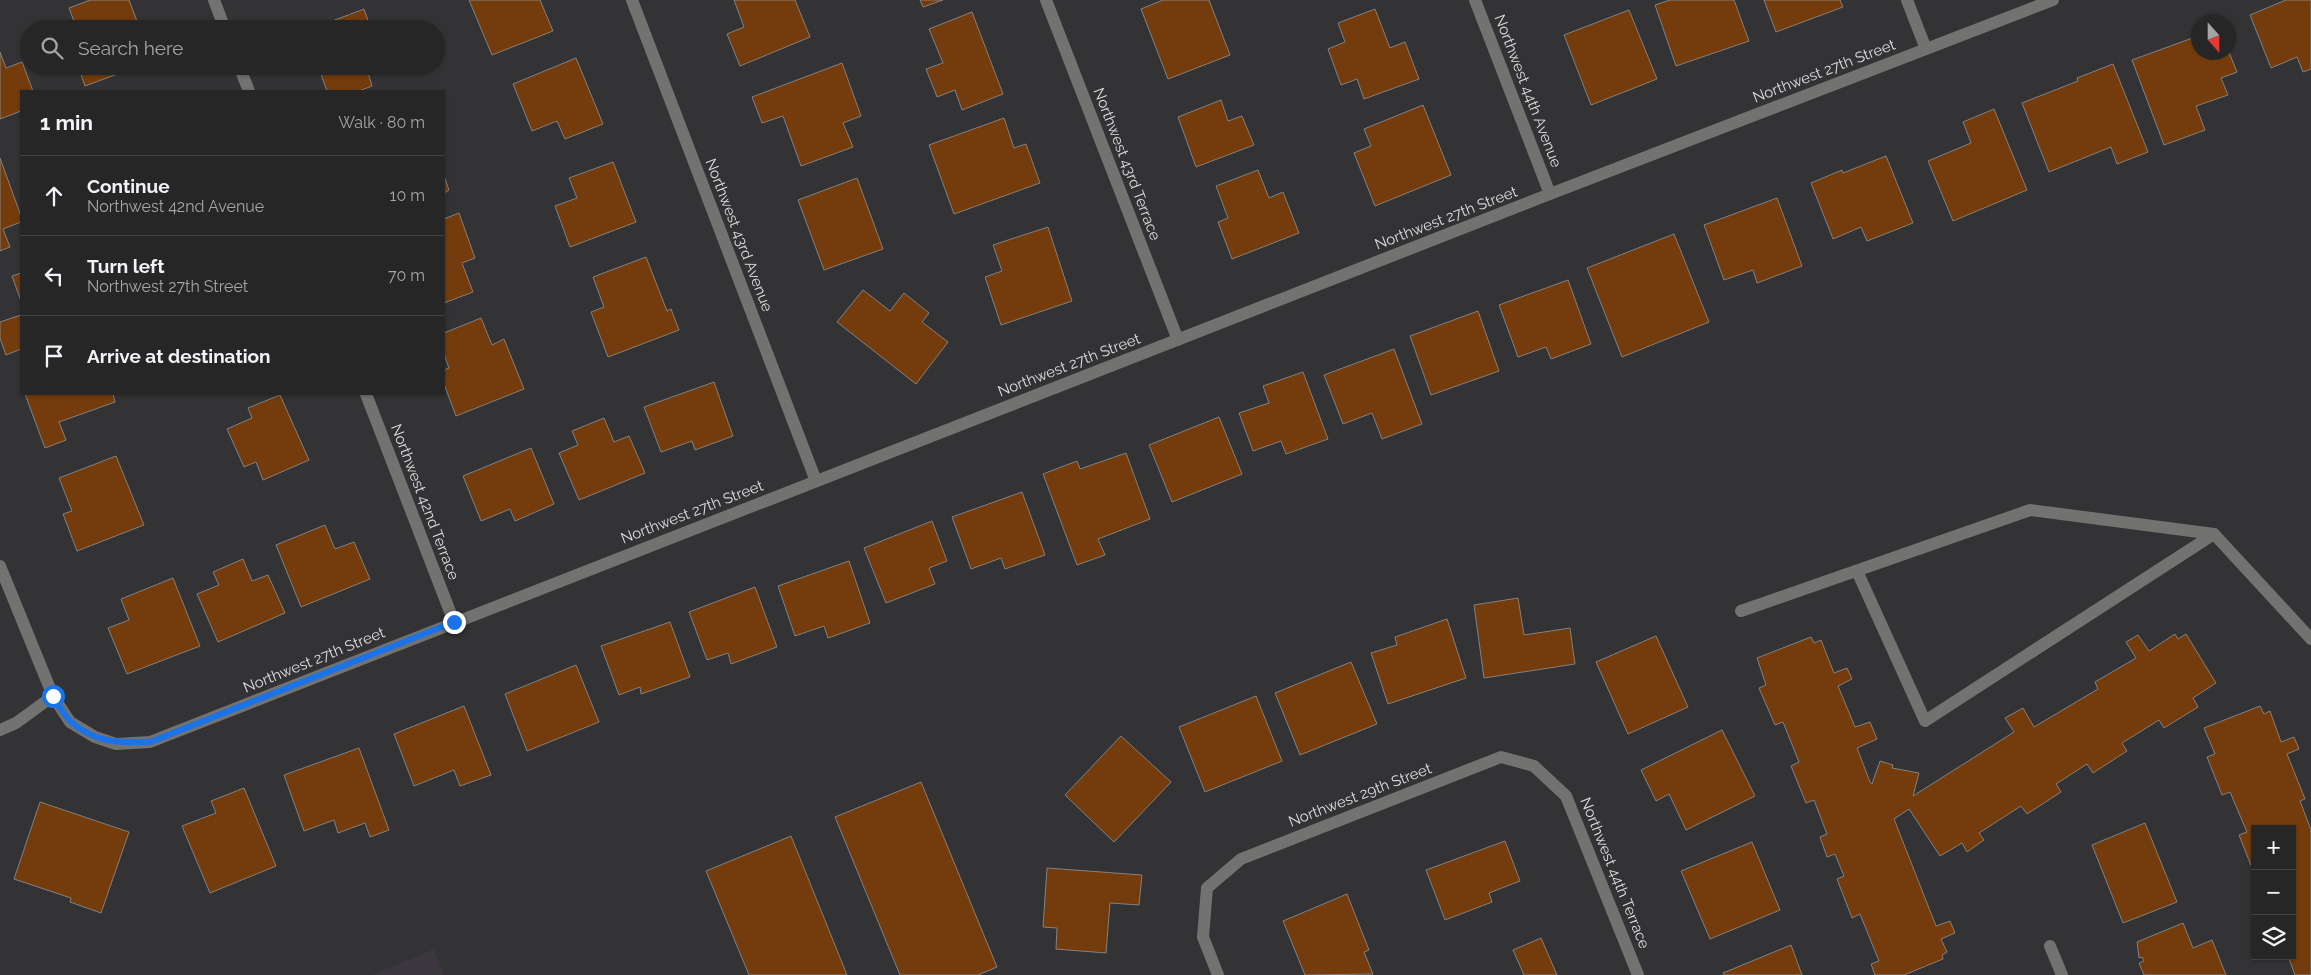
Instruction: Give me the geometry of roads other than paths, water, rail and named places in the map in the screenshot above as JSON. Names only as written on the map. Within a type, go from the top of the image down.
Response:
[{"type":"street","points":[[214,0],[222,20]]},
{"type":"street","name":"Northwest 43rd Avenue","points":[[632,0],[816,481]]},
{"type":"street","name":"Northwest 43rd Terrace","points":[[1046,0],[1178,340]]},
{"type":"street","name":"Northwest 44th Avenue","points":[[1476,0],[1550,194]]},
{"type":"street","points":[[1907,0],[1926,49]]},
{"type":"street","name":"Northwest 27th Street","points":[[0,566],[53,696],[70,722],[95,737],[116,744],[150,742],[1550,194],[2053,0]]},
{"type":"street","points":[[243,75],[249,90]]},
{"type":"street","name":"Northwest 42nd Terrace","points":[[366,395],[454,622]]},
{"type":"street","points":[[1741,611],[2030,510],[2214,534],[2311,639]]},
{"type":"street","points":[[1857,571],[1925,721],[2214,534]]},
{"type":"street","points":[[0,730],[16,722],[53,696]]},
{"type":"street","name":"Northwest 29th Street","points":[[1218,975],[1203,937],[1207,888],[1241,859],[1501,757],[1534,766]]},
{"type":"street","name":"Northwest 44th Terrace","points":[[1534,766],[1566,796],[1638,975]]},
{"type":"street","points":[[2050,946],[2062,975]]}]
